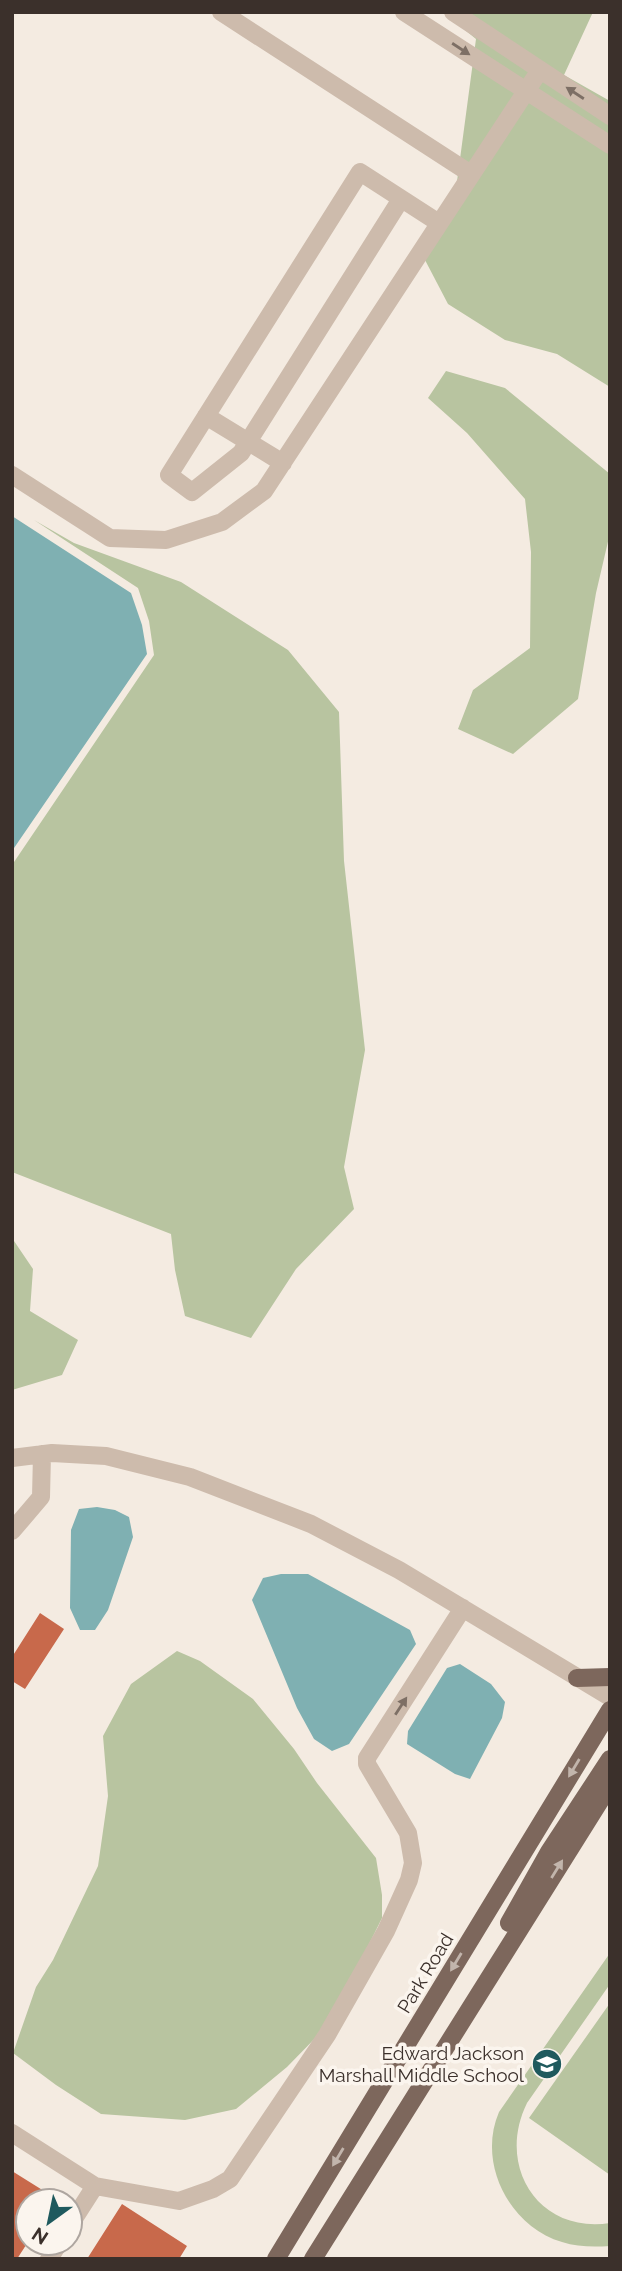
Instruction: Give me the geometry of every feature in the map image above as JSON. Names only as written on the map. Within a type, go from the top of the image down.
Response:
[{"type":"main road","points":[[577,1678],[610,1677]]},
{"type":"main road","name":"Park Road","points":[[275,2259],[610,1710]]},
{"type":"main road","points":[[505,1951],[509,1924],[549,1852],[610,1759]]},
{"type":"main road","points":[[313,2259],[610,1785]]},
{"type":"street","points":[[221,12],[471,174]]},
{"type":"street","points":[[404,12],[610,145]]},
{"type":"street","points":[[453,12],[610,116]]},
{"type":"street","points":[[12,475],[110,538],[166,540],[222,522],[264,491],[540,70]]},
{"type":"street","points":[[401,199],[241,453],[192,492],[169,475],[360,173],[439,223]]},
{"type":"street","points":[[206,416],[283,463]]},
{"type":"street","points":[[12,1531],[41,1497],[42,1454]]},
{"type":"street","points":[[12,1458],[42,1454],[106,1456],[190,1477],[311,1524],[399,1570],[610,1698]]},
{"type":"street","points":[[12,2133],[95,2186],[179,2201],[226,2182],[234,2174],[327,2035],[386,1931],[409,1880],[413,1863],[408,1833],[367,1764],[367,1758],[463,1608]]},
{"type":"street","points":[[84,2203],[95,2186]]},
{"type":"green space","points":[[443,12],[593,12],[564,75],[610,101],[610,387],[557,354],[505,340],[448,304],[425,260],[452,219],[476,39]]},
{"type":"green space","points":[[446,371],[505,388],[610,474],[610,533],[596,593],[578,699],[513,754],[458,729],[473,690],[530,648],[531,552],[525,499],[467,433],[428,398]]},
{"type":"green space","points":[[34,520],[74,543],[181,582],[288,650],[339,712],[344,861],[365,1050],[344,1167],[354,1209],[296,1269],[251,1338],[185,1316],[175,1270],[171,1234],[12,1172],[12,865],[154,655],[149,621],[138,588]]},
{"type":"green space","points":[[12,1238],[33,1269],[30,1311],[78,1340],[62,1375],[12,1390]]},
{"type":"green space","points":[[177,1651],[200,1661],[253,1699],[294,1749],[376,1858],[382,1895],[382,1918],[330,2023],[287,2067],[236,2109],[185,2120],[101,2114],[13,2053],[36,1987],[53,1960],[98,1866],[108,1796],[103,1736],[131,1684]]},
{"type":"green space","points":[[610,1953],[610,1984],[527,2103],[519,2127],[517,2150],[521,2172],[530,2191],[544,2206],[562,2218],[584,2224],[610,2223],[610,2246],[580,2246],[543,2234],[513,2207],[502,2190],[495,2171],[493,2132],[499,2112]]},
{"type":"green space","points":[[610,2003],[610,2175],[529,2118]]},
{"type":"water","points":[[12,516],[131,593],[142,625],[147,654],[12,851]]},
{"type":"water","points":[[97,1507],[115,1510],[129,1517],[133,1537],[108,1610],[95,1630],[80,1630],[70,1608],[71,1530],[79,1509]]},
{"type":"water","points":[[281,1574],[308,1574],[410,1630],[416,1644],[349,1744],[332,1751],[314,1739],[297,1708],[252,1600],[263,1578]]},
{"type":"water","points":[[460,1664],[491,1684],[505,1702],[502,1718],[470,1779],[455,1774],[407,1744],[408,1731],[447,1668]]},
{"type":"building","points":[[40,1613],[64,1629],[25,1689],[12,1681],[12,1657]]},
{"type":"building","points":[[12,2171],[38,2187],[14,2187],[14,2257],[18,2257],[12,2259]]},
{"type":"building","points":[[122,2204],[187,2246],[179,2259],[87,2259]]},
{"type":"place","name":"Edward Jackson Marshall Middle School","points":[[547,2064]]}]
